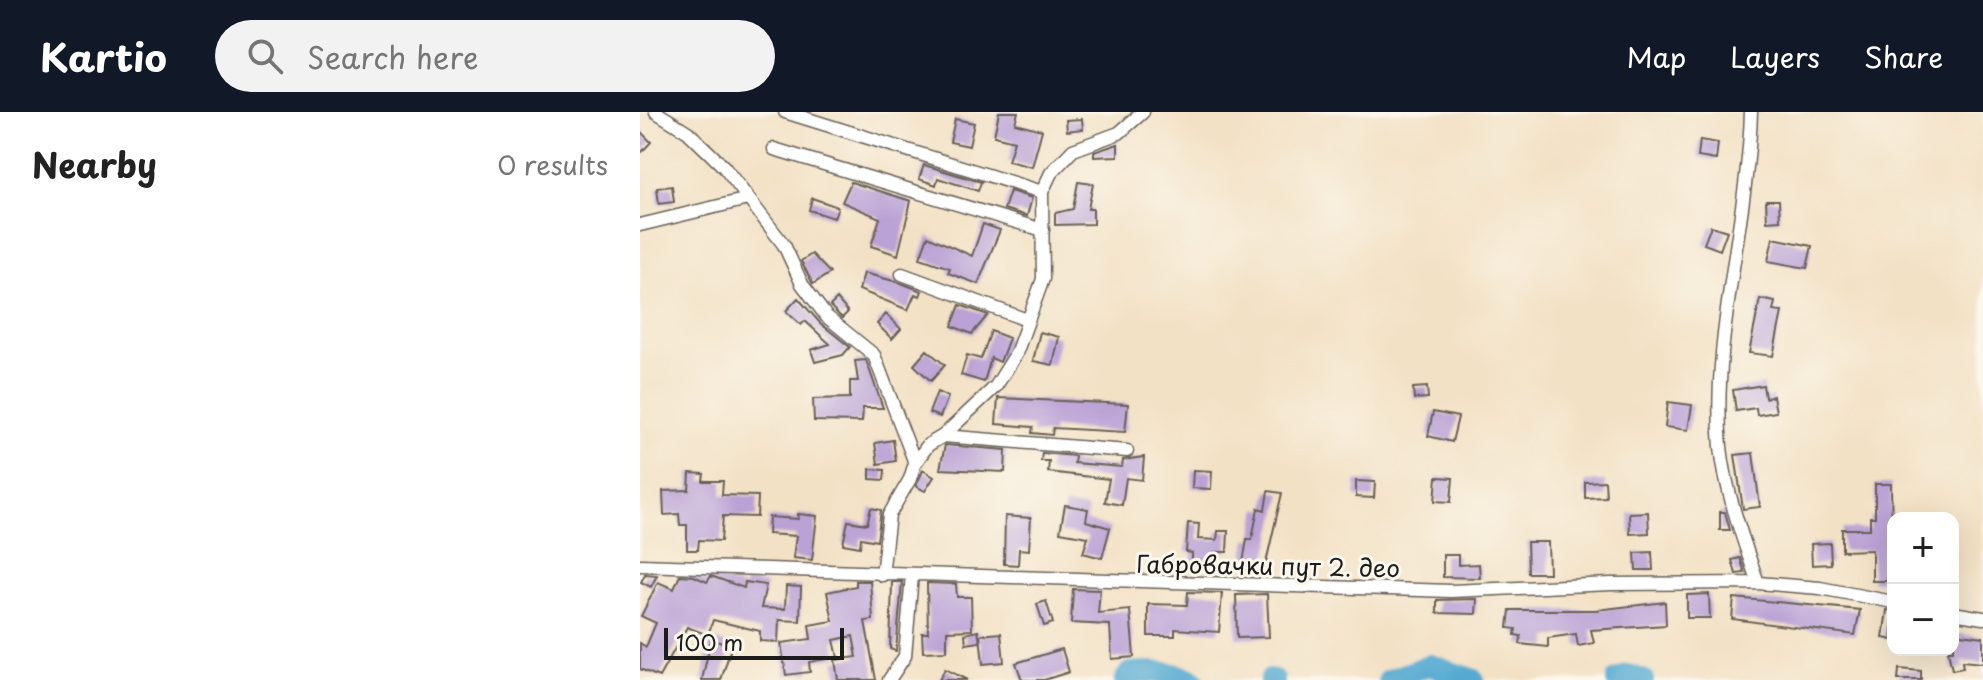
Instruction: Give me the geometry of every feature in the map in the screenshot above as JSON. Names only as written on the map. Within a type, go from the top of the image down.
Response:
[{"type":"street","points":[[656,112],[688,132],[724,167],[784,245],[802,284],[826,316],[874,355],[915,463]]},
{"type":"street","points":[[785,112],[1042,192]]},
{"type":"street","points":[[882,575],[889,515],[910,479],[915,463],[928,445],[943,436],[1004,377],[1043,279],[1042,192],[1051,173],[1073,150],[1119,133],[1143,112]]},
{"type":"street","points":[[1751,112],[1721,382],[1721,448],[1735,513],[1758,583]]},
{"type":"street","points":[[774,149],[1043,230]]},
{"type":"street","points":[[640,225],[748,199]]},
{"type":"street","points":[[902,274],[1027,320]]},
{"type":"street","points":[[943,436],[1127,451]]},
{"type":"street","name":"Габровачки пут 2. део","points":[[640,565],[1451,591],[1611,584],[1758,583],[1820,588],[1887,601]]},
{"type":"street","points":[[889,680],[905,656],[912,575]]},
{"type":"street","points":[[1959,614],[1983,618]]},
{"type":"building","points":[[999,112],[1018,112],[1015,123],[1042,130],[1032,167],[1008,161],[1014,141],[994,136]]},
{"type":"building","points":[[955,119],[974,123],[969,146],[950,142]]},
{"type":"building","points":[[1082,119],[1083,129],[1067,131],[1066,120]]},
{"type":"building","points":[[640,131],[651,142],[640,154]]},
{"type":"building","points":[[1700,140],[1718,143],[1716,160],[1698,157]]},
{"type":"building","points":[[1118,144],[1118,156],[1094,157],[1094,152]]},
{"type":"building","points":[[924,165],[981,182],[978,191],[938,178],[936,185],[919,179]]},
{"type":"building","points":[[851,182],[911,201],[898,255],[871,246],[880,218],[842,202]]},
{"type":"building","points":[[1078,182],[1093,184],[1088,209],[1093,209],[1093,224],[1055,225],[1055,213],[1073,209]]},
{"type":"building","points":[[672,186],[674,202],[659,204],[657,188]]},
{"type":"building","points":[[1010,191],[1032,198],[1027,216],[1004,209]]},
{"type":"building","points":[[812,198],[838,207],[834,218],[809,210]]},
{"type":"building","points":[[1766,200],[1779,200],[1780,220],[1767,221]]},
{"type":"building","points":[[983,224],[1000,230],[978,284],[948,273],[950,268],[920,258],[928,236],[972,256]]},
{"type":"building","points":[[1711,226],[1727,231],[1720,250],[1704,244]]},
{"type":"building","points":[[1773,238],[1812,246],[1807,268],[1768,261]]},
{"type":"building","points":[[812,254],[830,273],[813,284],[801,261]]},
{"type":"building","points":[[864,273],[922,291],[920,296],[915,294],[908,310],[859,290]]},
{"type":"building","points":[[798,298],[820,323],[850,347],[843,355],[815,362],[811,350],[830,344],[805,321],[801,325],[786,311]]},
{"type":"building","points":[[837,299],[848,312],[842,318],[830,306]]},
{"type":"building","points":[[1760,299],[1775,302],[1773,311],[1782,312],[1773,356],[1749,353]]},
{"type":"building","points":[[960,305],[988,315],[972,334],[952,326]]},
{"type":"building","points":[[886,314],[901,329],[892,339],[877,324]]},
{"type":"building","points":[[991,331],[1009,338],[1000,362],[991,358],[984,382],[961,375],[967,355],[981,359]]},
{"type":"building","points":[[1040,332],[1059,337],[1053,365],[1033,361]]},
{"type":"building","points":[[927,350],[945,365],[931,381],[914,365]]},
{"type":"building","points":[[866,360],[883,408],[863,408],[862,422],[814,421],[813,399],[850,398],[850,381],[858,381],[855,361]]},
{"type":"building","points":[[1763,385],[1765,398],[1773,396],[1776,412],[1757,415],[1756,408],[1736,411],[1733,390]]},
{"type":"building","points":[[1427,387],[1428,398],[1414,399],[1413,388]]},
{"type":"building","points":[[937,392],[948,397],[940,417],[929,413]]},
{"type":"building","points":[[998,398],[1128,404],[1125,432],[1053,428],[1052,435],[1032,433],[1033,427],[996,424]]},
{"type":"building","points":[[1668,402],[1692,405],[1688,430],[1665,427]]},
{"type":"building","points":[[1433,412],[1458,417],[1452,442],[1428,436]]},
{"type":"building","points":[[893,440],[896,461],[878,464],[875,443]]},
{"type":"building","points":[[945,445],[1006,450],[1005,472],[940,469]]},
{"type":"building","points":[[1042,453],[1075,456],[1074,463],[1122,467],[1123,460],[1144,457],[1142,480],[1126,478],[1122,505],[1105,502],[1109,479],[1048,472],[1049,461],[1041,461]]},
{"type":"building","points":[[1753,453],[1760,507],[1743,509],[1735,455]]},
{"type":"building","points":[[870,469],[885,470],[884,480],[870,479]]},
{"type":"building","points":[[923,470],[934,477],[925,491],[916,486]]},
{"type":"building","points":[[1193,470],[1212,471],[1211,489],[1192,488]]},
{"type":"building","points":[[690,473],[704,474],[703,481],[723,481],[722,495],[758,496],[757,517],[723,516],[721,541],[699,540],[698,550],[687,550],[687,525],[680,525],[679,514],[664,515],[663,491],[689,490]]},
{"type":"building","points":[[1437,477],[1453,478],[1451,502],[1435,501]]},
{"type":"building","points":[[1356,481],[1375,482],[1374,498],[1356,497]]},
{"type":"building","points":[[1605,481],[1606,497],[1585,498],[1585,482]]},
{"type":"building","points":[[1875,484],[1891,484],[1892,512],[1887,512],[1887,581],[1872,581],[1872,550],[1842,551],[1842,529],[1870,529],[1870,517],[1875,517]]},
{"type":"building","points":[[1268,491],[1282,493],[1265,567],[1243,563],[1247,539],[1252,539],[1258,508],[1265,510]]},
{"type":"building","points":[[1065,505],[1088,509],[1086,521],[1110,528],[1102,558],[1083,553],[1088,537],[1060,532]]},
{"type":"building","points":[[871,508],[881,510],[877,541],[861,538],[860,547],[843,544],[848,521],[867,524]]},
{"type":"building","points":[[1648,512],[1649,533],[1630,534],[1629,513]]},
{"type":"building","points":[[1720,512],[1725,512],[1730,530],[1720,530]]},
{"type":"building","points":[[798,514],[817,516],[812,560],[793,558],[796,536],[768,534],[769,517],[798,519]]},
{"type":"building","points":[[1005,516],[1031,518],[1029,550],[1019,549],[1018,565],[1004,564]]},
{"type":"building","points":[[1188,523],[1199,524],[1198,539],[1217,540],[1218,531],[1228,531],[1227,552],[1214,552],[1213,563],[1192,562],[1192,553],[1186,552]]},
{"type":"building","points":[[1527,542],[1548,542],[1549,573],[1528,573]]},
{"type":"building","points":[[1830,543],[1831,564],[1812,565],[1811,544]]},
{"type":"building","points":[[1652,552],[1653,570],[1636,570],[1635,553]]},
{"type":"building","points":[[1443,555],[1458,555],[1458,565],[1479,564],[1480,578],[1443,577]]},
{"type":"building","points":[[1740,558],[1745,573],[1736,574],[1732,560]]},
{"type":"building","points":[[645,574],[657,575],[651,587],[641,582]]},
{"type":"building","points":[[680,575],[694,576],[707,582],[711,576],[744,588],[745,582],[766,585],[761,608],[785,609],[786,586],[801,587],[800,621],[779,620],[778,642],[760,641],[760,631],[713,620],[708,635],[687,627],[659,677],[640,669],[640,643],[646,647],[656,623],[641,616],[658,582],[674,589]]},
{"type":"building","points":[[856,581],[870,581],[873,620],[865,621],[876,680],[838,680],[835,660],[857,657],[853,636],[834,640],[838,657],[809,662],[810,672],[786,675],[781,643],[811,639],[809,625],[833,621],[827,592],[856,586]]},
{"type":"building","points":[[892,582],[902,582],[896,651],[890,649]]},
{"type":"building","points":[[927,583],[956,584],[957,597],[971,597],[972,630],[947,631],[947,651],[923,652],[922,633],[928,633]]},
{"type":"building","points":[[1073,589],[1100,590],[1098,613],[1130,610],[1134,657],[1112,659],[1110,625],[1071,623]]},
{"type":"building","points":[[1188,592],[1222,593],[1219,632],[1175,629],[1175,636],[1148,636],[1148,604],[1187,605]]},
{"type":"building","points":[[1267,594],[1269,637],[1237,638],[1236,595]]},
{"type":"building","points":[[1709,594],[1710,618],[1687,618],[1687,595]]},
{"type":"building","points":[[1734,598],[1860,610],[1855,635],[1732,619]]},
{"type":"building","points":[[1477,599],[1476,614],[1437,613],[1437,600]]},
{"type":"building","points":[[1046,601],[1053,623],[1044,626],[1037,604]]},
{"type":"building","points":[[1665,602],[1666,625],[1591,630],[1594,643],[1578,646],[1576,634],[1548,638],[1548,647],[1520,644],[1521,636],[1515,635],[1516,629],[1508,628],[1510,610],[1596,610]]},
{"type":"building","points":[[1887,610],[1887,639],[1883,638]]},
{"type":"building","points":[[978,631],[980,642],[966,644],[965,634]]},
{"type":"building","points":[[1001,633],[1004,662],[983,664],[980,635]]},
{"type":"building","points":[[1959,634],[1983,637],[1983,663],[1962,661],[1963,668],[1952,670],[1949,656],[1959,656]]},
{"type":"building","points":[[711,640],[732,645],[721,680],[702,680]]},
{"type":"building","points":[[1062,649],[1069,672],[1044,680],[1022,680],[1016,663]]},
{"type":"building","points":[[945,669],[967,680],[939,680]]},
{"type":"building","points":[[1899,669],[1921,671],[1921,680],[1898,680]]},
{"type":"waterway","points":[[1389,680],[1430,665],[1474,680]]},
{"type":"waterway","points":[[1125,680],[1130,673],[1154,672],[1193,680]]},
{"type":"waterway","points":[[1617,680],[1628,675],[1643,680]]}]
